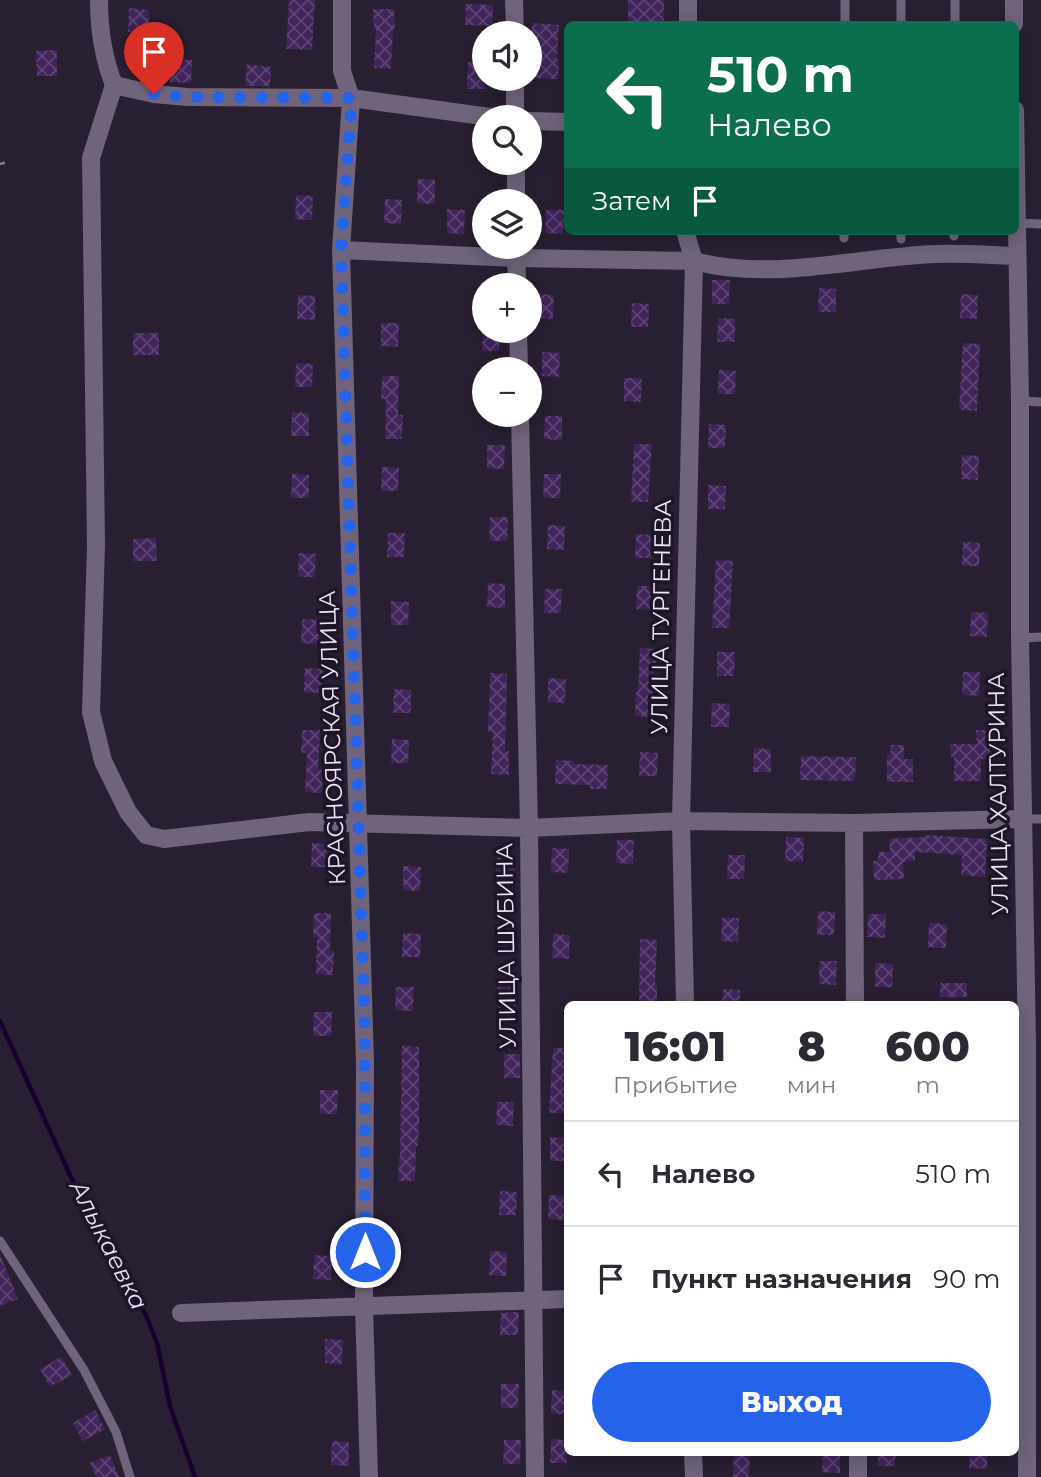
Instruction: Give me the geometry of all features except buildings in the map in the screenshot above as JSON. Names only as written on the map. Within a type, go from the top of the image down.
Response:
[{"type":"street","points":[[99,0],[99,22],[105,62],[114,85],[91,158],[96,545],[91,712],[103,761],[128,812],[146,835],[164,839],[309,822],[529,828],[681,821],[854,823],[1023,819]]},
{"type":"street","name":"КРАСНОЯРСКАЯ УЛИЦА","points":[[342,0],[342,71],[352,98],[341,250],[365,1063],[364,1306],[369,1477]]},
{"type":"street","points":[[514,0],[515,21]]},
{"type":"street","points":[[688,0],[688,21]]},
{"type":"street","points":[[1014,0],[1014,21]]},
{"type":"street","points":[[114,85],[154,94],[187,97],[352,98],[472,115]]},
{"type":"street","points":[[542,121],[564,122]]},
{"type":"street","name":"УЛИЦА ТУРГЕНЕВА","points":[[685,1001],[681,821],[694,261],[686,235]]},
{"type":"street","name":"УЛИЦА ХАЛТУРИНА","points":[[1016,235],[1023,819],[1034,1045],[1021,1304],[1032,1469]]},
{"type":"street","points":[[341,250],[472,252]]},
{"type":"street","points":[[542,254],[694,261],[718,268],[770,269],[936,254],[1017,256]]},
{"type":"street","name":"УЛИЦА ШУБИНА","points":[[520,427],[529,828],[535,1477]]},
{"type":"street","points":[[854,823],[855,1001]]},
{"type":"street","points":[[181,1313],[564,1299]]},
{"type":"street","points":[[693,1456],[694,1477]]},
{"type":"street","points":[[858,1456],[858,1477]]},
{"type":"lane","points":[[845,0],[845,21]]},
{"type":"lane","points":[[901,0],[901,21]]},
{"type":"lane","points":[[955,21],[956,0]]},
{"type":"lane","points":[[1019,223],[1041,224]]},
{"type":"lane","points":[[1020,401],[1041,402]]},
{"type":"lane","points":[[1020,638],[1041,637]]},
{"type":"lane","points":[[1023,819],[1041,818]]},
{"type":"lane","points":[[0,1241],[84,1370],[116,1432],[130,1477]]},
{"type":"path","points":[[0,164],[8,162]]},
{"type":"waterway","name":"Алыкаевка","points":[[0,1021],[70,1175],[122,1279],[145,1313],[157,1343],[170,1406],[195,1477]]},
{"type":"route","points":[[154,94],[220,98],[352,98],[341,250],[365,1037],[365,1252]]}]
